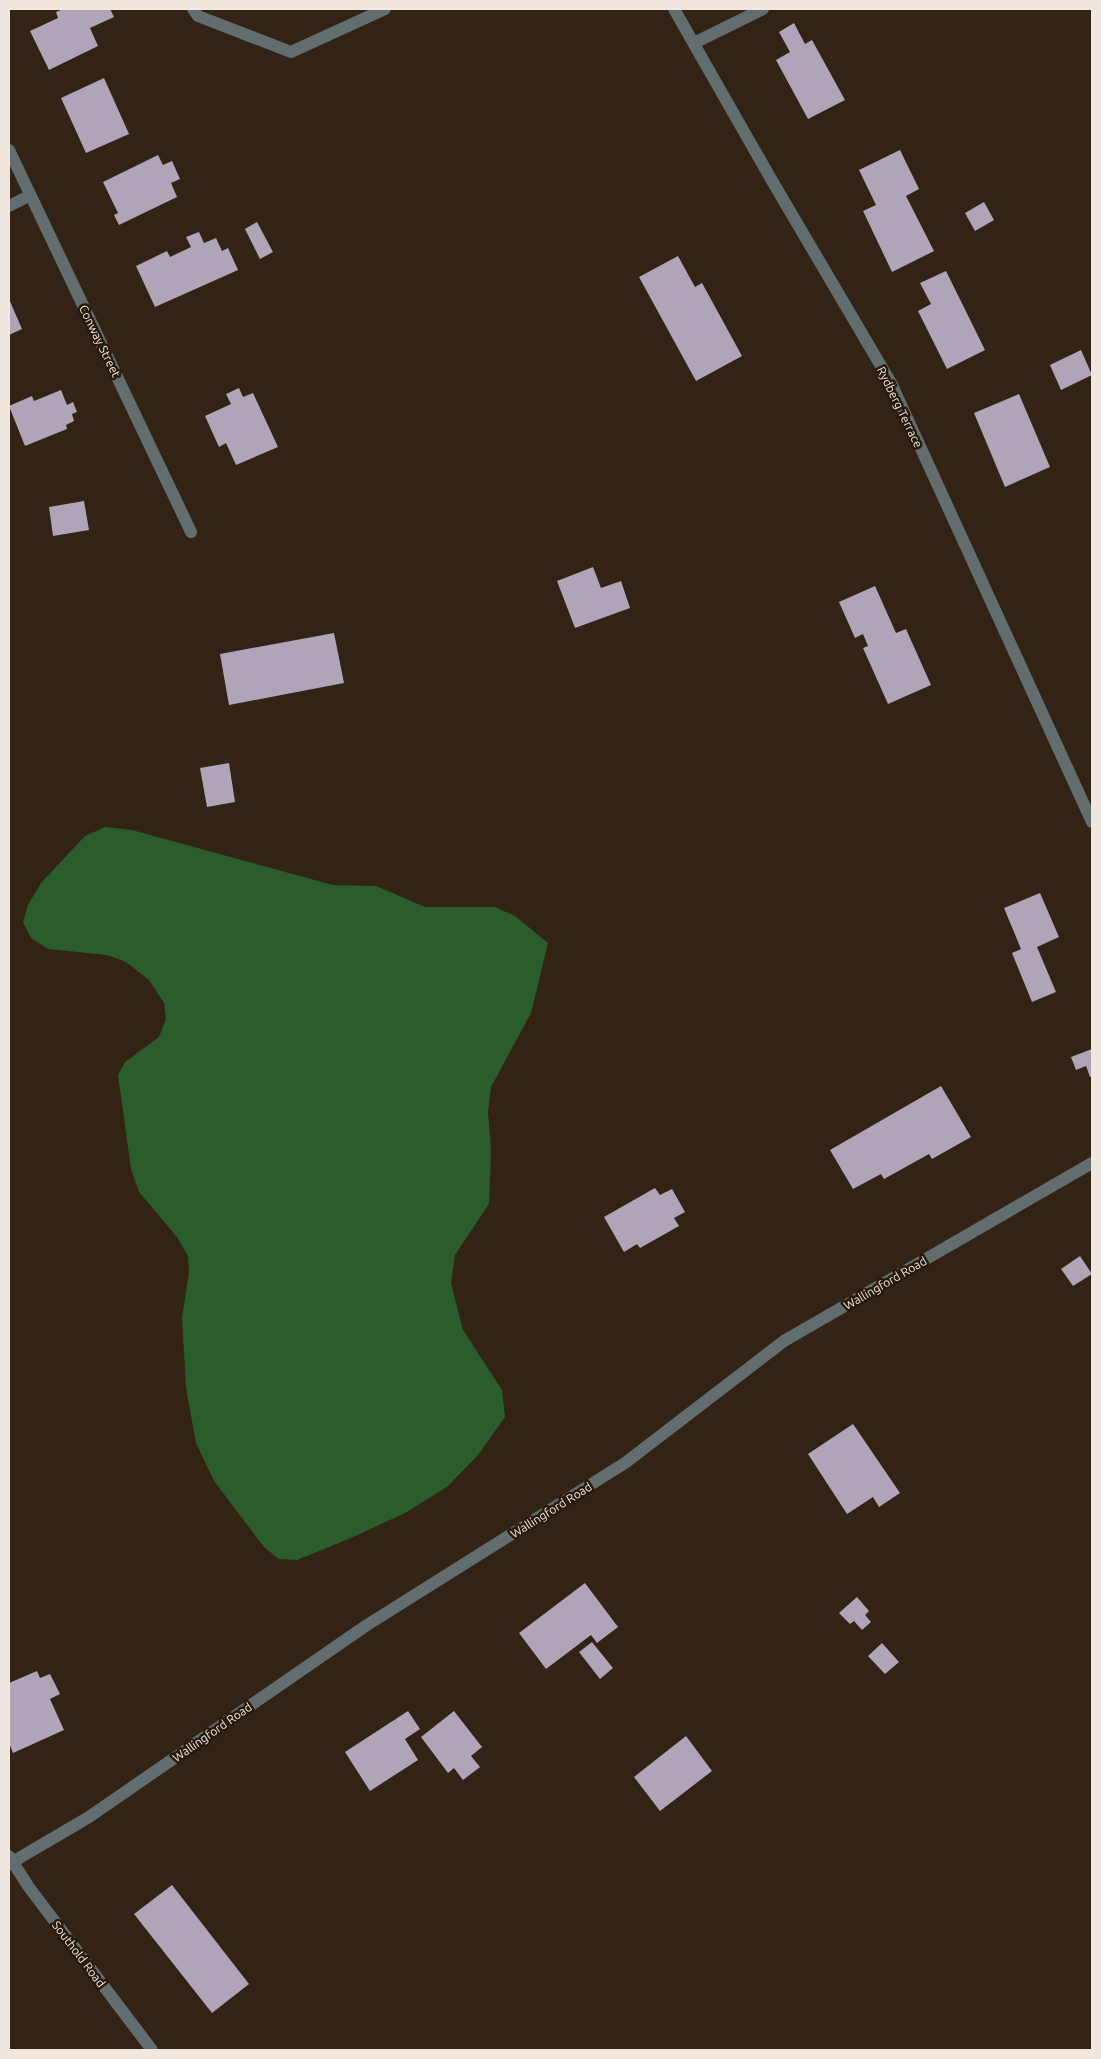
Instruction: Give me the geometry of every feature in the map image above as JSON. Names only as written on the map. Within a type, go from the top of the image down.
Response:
[{"type":"street","points":[[194,9],[198,16],[291,52],[385,9]]},
{"type":"street","name":"Rydberg Terrace","points":[[674,9],[771,179],[891,382],[973,566],[1092,822]]},
{"type":"street","points":[[694,43],[763,9]]},
{"type":"street","name":"Conway Street","points":[[9,150],[29,196],[191,532]]},
{"type":"street","points":[[9,206],[29,196]]},
{"type":"street","name":"Wallingford Road","points":[[10,1861],[89,1817],[368,1625],[625,1463],[784,1341],[1092,1163]]},
{"type":"street","name":"Southold Road","points":[[10,1861],[152,2050]]},
{"type":"green space","points":[[105,827],[132,830],[333,885],[376,886],[425,907],[495,907],[515,916],[548,943],[531,1013],[491,1087],[488,1112],[491,1151],[489,1204],[455,1255],[451,1283],[463,1330],[502,1390],[505,1417],[478,1455],[448,1486],[407,1512],[297,1560],[279,1559],[264,1547],[214,1481],[196,1443],[186,1388],[182,1317],[189,1273],[188,1256],[177,1237],[139,1192],[131,1169],[118,1075],[125,1062],[159,1037],[166,1019],[164,1003],[149,980],[126,962],[107,955],[48,949],[31,938],[23,922],[28,905],[41,883],[85,836]]},
{"type":"building","points":[[63,9],[110,9],[114,17],[90,28],[98,46],[49,70],[30,31],[58,18],[56,12]]},
{"type":"building","points":[[794,23],[805,44],[812,40],[845,100],[808,119],[776,60],[790,52],[779,32]]},
{"type":"building","points":[[104,78],[129,134],[86,153],[61,98]]},
{"type":"building","points":[[900,150],[919,189],[906,196],[934,251],[892,272],[863,211],[876,205],[859,170]]},
{"type":"building","points":[[158,155],[163,165],[172,161],[180,179],[171,183],[177,197],[119,225],[114,215],[118,213],[103,182]]},
{"type":"building","points":[[984,202],[994,220],[975,231],[965,213]]},
{"type":"building","points":[[257,222],[273,252],[260,259],[245,229]]},
{"type":"building","points":[[199,232],[204,243],[216,238],[222,251],[228,248],[238,270],[155,307],[136,266],[167,251],[170,257],[191,247],[186,237]]},
{"type":"building","points":[[678,256],[695,287],[702,283],[742,356],[696,381],[639,277]]},
{"type":"building","points":[[946,271],[985,350],[947,369],[918,311],[931,304],[920,283]]},
{"type":"building","points":[[9,299],[22,329],[9,335]]},
{"type":"building","points":[[1081,350],[1092,375],[1061,390],[1050,365]]},
{"type":"building","points":[[239,388],[243,397],[253,393],[278,447],[236,465],[226,443],[219,447],[205,416],[231,404],[226,394]]},
{"type":"building","points":[[61,390],[67,405],[73,402],[77,412],[72,414],[74,421],[66,425],[67,429],[25,446],[9,406],[32,396],[34,401]]},
{"type":"building","points":[[1019,394],[1050,467],[1005,487],[974,413]]},
{"type":"building","points":[[84,501],[89,530],[53,536],[49,507]]},
{"type":"building","points":[[593,567],[601,588],[621,581],[630,608],[575,628],[557,581]]},
{"type":"building","points":[[875,586],[896,633],[906,629],[931,685],[888,704],[863,648],[868,646],[863,634],[855,638],[839,602]]},
{"type":"building","points":[[334,633],[344,683],[229,705],[220,654]]},
{"type":"building","points":[[229,763],[235,802],[207,807],[200,768]]},
{"type":"building","points":[[1040,893],[1059,937],[1037,947],[1056,992],[1032,1002],[1012,953],[1021,949],[1004,908]]},
{"type":"building","points":[[1092,1049],[1092,1076],[1090,1077],[1086,1066],[1076,1070],[1071,1057]]},
{"type":"building","points":[[941,1086],[971,1137],[932,1159],[929,1154],[884,1179],[881,1174],[853,1189],[830,1150]]},
{"type":"building","points":[[655,1188],[660,1195],[672,1189],[685,1212],[674,1218],[679,1226],[640,1248],[637,1244],[624,1252],[604,1217]]},
{"type":"building","points":[[1080,1256],[1092,1274],[1073,1286],[1061,1269]]},
{"type":"building","points":[[853,1424],[900,1493],[879,1507],[873,1497],[847,1514],[808,1454]]},
{"type":"building","points":[[585,1583],[618,1627],[597,1643],[591,1635],[546,1669],[519,1633]]},
{"type":"building","points":[[857,1597],[869,1611],[865,1615],[871,1622],[862,1630],[854,1621],[850,1624],[839,1613]]},
{"type":"building","points":[[592,1642],[613,1668],[600,1679],[579,1652]]},
{"type":"building","points":[[882,1643],[899,1662],[885,1674],[868,1656]]},
{"type":"building","points":[[37,1671],[40,1678],[50,1674],[60,1694],[50,1699],[64,1730],[13,1753],[9,1743],[9,1683]]},
{"type":"building","points":[[408,1711],[420,1729],[405,1739],[418,1760],[370,1791],[345,1752]]},
{"type":"building","points":[[454,1711],[482,1747],[471,1756],[480,1767],[463,1780],[454,1768],[448,1773],[421,1737]]},
{"type":"building","points":[[686,1736],[712,1771],[660,1811],[634,1777]]},
{"type":"building","points":[[172,1885],[249,1984],[212,2013],[134,1914]]}]
